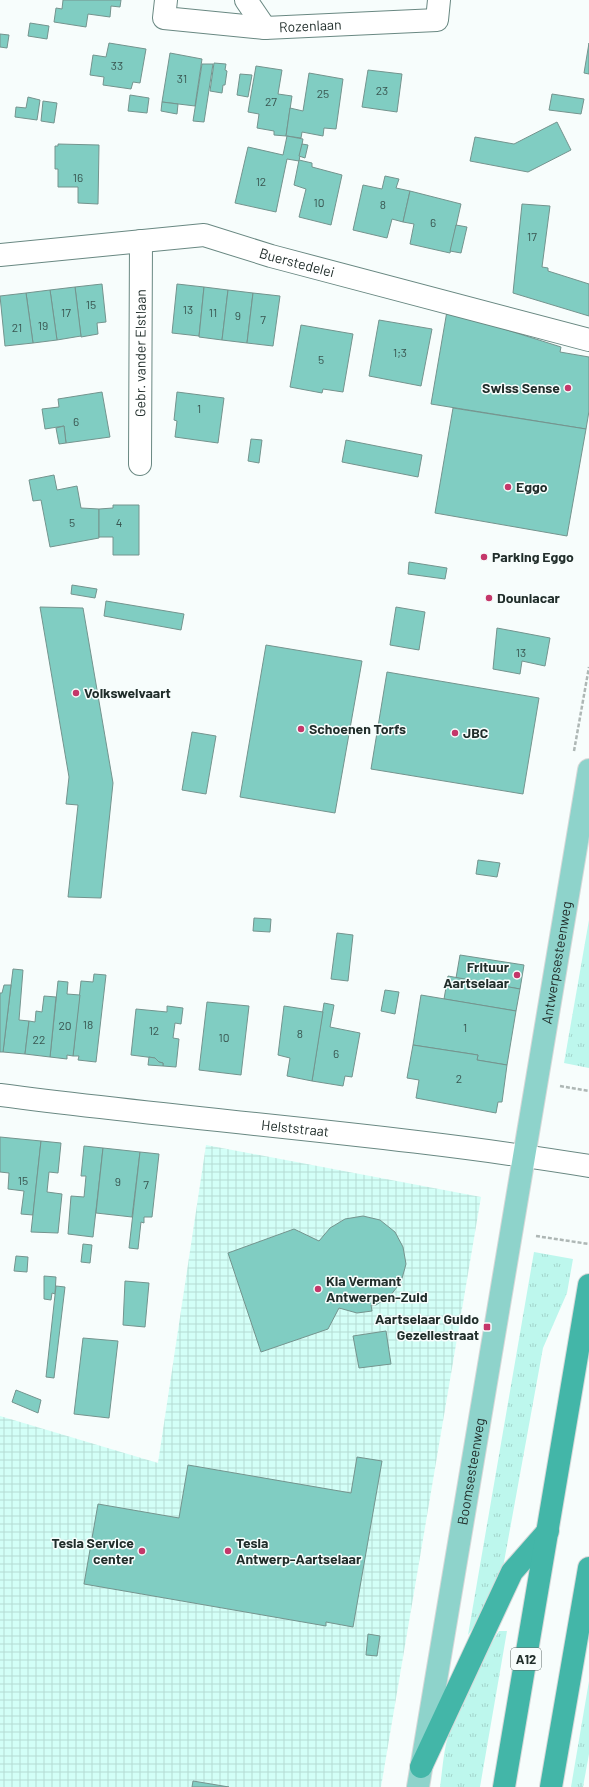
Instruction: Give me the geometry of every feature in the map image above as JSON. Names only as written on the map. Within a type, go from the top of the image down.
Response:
[{"type":"highway","name":"A12","points":[[504,1787],[589,1284]]},
{"type":"highway","points":[[420,1777],[512,1572],[548,1532]]},
{"type":"highway","points":[[552,1787],[589,1568]]},
{"type":"main road","name":"Antwerpsesteenweg","points":[[523,1156],[589,770]]},
{"type":"main road","name":"Boomsesteenweg","points":[[420,1777],[523,1156]]},
{"type":"street","points":[[246,0],[264,28]]},
{"type":"street","name":"Rozenlaan","points":[[165,9],[264,28],[436,20],[439,0]]},
{"type":"street","name":"Buerstedelei","points":[[0,255],[204,234],[271,256],[589,340]]},
{"type":"street","name":"Gebr. vander Elstlaan","points":[[140,464],[141,241]]},
{"type":"street","name":"Helststraat","points":[[0,1095],[102,1109],[523,1156],[589,1166]]},
{"type":"path","points":[[510,1232],[589,1244]]},
{"type":"shaded area","points":[[206,1145],[481,1197],[381,1787],[0,1787],[0,1416],[158,1463]]},
{"type":"green space","points":[[589,920],[589,1068],[564,1063]]},
{"type":"green space","points":[[534,1252],[573,1259],[567,1293],[543,1348],[502,1573],[484,1613],[468,1635]]},
{"type":"green space","points":[[499,1631],[507,1631],[480,1787],[440,1787],[446,1744],[455,1714],[475,1672]]},
{"type":"green space","points":[[589,1681],[589,1754],[583,1787],[571,1787]]},
{"type":"building","points":[[63,0],[121,0],[120,7],[111,6],[110,17],[88,14],[86,27],[54,22],[56,8],[62,9]]},
{"type":"building","points":[[30,23],[49,26],[47,39],[28,36]]},
{"type":"building","points":[[0,34],[9,35],[7,48],[0,47]]},
{"type":"building","points":[[109,43],[146,49],[140,83],[133,82],[131,89],[103,85],[104,77],[90,75],[93,55],[106,57]]},
{"type":"building","points":[[589,43],[589,74],[584,73]]},
{"type":"building","points":[[170,53],[202,59],[195,106],[162,102]]},
{"type":"building","points":[[214,63],[226,64],[225,70],[227,71],[222,93],[210,91]]},
{"type":"building","points":[[202,64],[213,64],[204,122],[193,121]]},
{"type":"building","points":[[256,66],[282,70],[278,94],[292,96],[286,136],[274,135],[274,131],[257,128],[259,114],[248,112]]},
{"type":"building","points":[[368,70],[402,74],[397,112],[362,107]]},
{"type":"building","points":[[309,73],[343,79],[336,129],[324,128],[323,136],[302,132],[301,138],[286,136],[290,108],[303,111]]},
{"type":"building","points":[[240,74],[252,75],[248,97],[237,95]]},
{"type":"building","points":[[552,94],[584,99],[581,114],[549,110]]},
{"type":"building","points":[[130,95],[149,98],[147,113],[128,111]]},
{"type":"building","points":[[28,97],[40,100],[37,120],[15,117],[16,107],[26,108]]},
{"type":"building","points":[[43,101],[57,103],[54,123],[41,121]]},
{"type":"building","points":[[162,102],[178,104],[177,114],[161,111]]},
{"type":"building","points":[[557,122],[571,150],[528,172],[470,161],[475,137],[514,144]]},
{"type":"building","points":[[287,136],[303,139],[299,161],[287,159],[276,212],[235,203],[248,147],[283,155]]},
{"type":"building","points":[[58,144],[99,145],[98,204],[78,203],[78,187],[58,187],[58,169],[55,169],[55,146],[58,146]]},
{"type":"building","points":[[302,144],[308,145],[305,158],[299,156]]},
{"type":"building","points":[[299,160],[312,163],[312,167],[342,175],[331,225],[299,217],[306,189],[294,185]]},
{"type":"building","points":[[385,176],[399,179],[396,188],[410,191],[403,222],[392,219],[387,238],[353,230],[363,185],[382,189]]},
{"type":"building","points":[[410,191],[461,204],[450,253],[410,244],[414,224],[403,222]]},
{"type":"building","points":[[522,204],[550,206],[542,267],[548,268],[548,271],[589,284],[589,316],[513,293]]},
{"type":"building","points":[[456,225],[467,227],[461,253],[450,251]]},
{"type":"building","points":[[102,284],[106,322],[97,323],[98,334],[81,337],[75,287]]},
{"type":"building","points":[[177,284],[204,287],[199,336],[172,333]]},
{"type":"building","points":[[75,287],[81,336],[57,340],[50,290]]},
{"type":"building","points":[[204,287],[228,290],[222,340],[199,337]]},
{"type":"building","points":[[50,290],[57,340],[33,343],[26,293]]},
{"type":"building","points":[[228,290],[253,293],[247,343],[222,340]]},
{"type":"building","points":[[26,293],[33,343],[5,346],[0,296]]},
{"type":"building","points":[[253,293],[280,296],[273,346],[247,343]]},
{"type":"building","points":[[447,311],[561,347],[560,352],[589,357],[589,411],[586,429],[431,404]]},
{"type":"building","points":[[379,320],[432,329],[421,386],[369,376]]},
{"type":"building","points":[[301,325],[353,334],[343,392],[323,389],[322,393],[290,387]]},
{"type":"building","points":[[102,392],[110,437],[66,443],[64,426],[45,429],[42,409],[59,407],[58,399]]},
{"type":"building","points":[[177,392],[224,398],[218,443],[175,437],[177,421],[174,420]]},
{"type":"building","name":"Eggo","points":[[453,408],[586,429],[567,536],[435,513]]},
{"type":"building","points":[[64,426],[66,443],[59,444],[56,428]]},
{"type":"building","points":[[251,439],[262,440],[259,463],[248,461]]},
{"type":"building","points":[[346,440],[422,455],[418,477],[342,462]]},
{"type":"building","points":[[54,475],[57,490],[77,486],[81,508],[99,509],[99,538],[50,547],[41,500],[33,501],[29,480]]},
{"type":"building","points":[[113,505],[139,505],[139,555],[113,555],[113,537],[99,537],[99,509],[113,508]]},
{"type":"building","points":[[409,562],[447,568],[445,579],[408,574]]},
{"type":"building","points":[[72,585],[97,589],[95,598],[71,594]]},
{"type":"building","points":[[106,601],[184,614],[181,630],[104,616]]},
{"type":"building","name":"Volkswelvaart","points":[[40,607],[83,608],[113,783],[101,898],[68,897],[78,805],[66,804],[69,777]]},
{"type":"building","points":[[396,607],[425,612],[419,650],[390,645]]},
{"type":"building","points":[[497,628],[550,638],[545,666],[522,661],[520,674],[493,669]]},
{"type":"building","name":"Schoenen Torfs","points":[[266,645],[362,661],[335,813],[240,797]]},
{"type":"building","name":"JBC","points":[[387,672],[539,698],[523,794],[371,769]]},
{"type":"building","points":[[192,732],[216,736],[206,794],[182,790]]},
{"type":"building","points":[[478,860],[500,863],[497,877],[476,874]]},
{"type":"building","points":[[254,918],[271,919],[270,932],[253,931]]},
{"type":"building","points":[[337,933],[353,935],[348,981],[331,979]]},
{"type":"building","points":[[460,955],[524,965],[520,989],[456,978]]},
{"type":"building","points":[[13,969],[23,970],[19,1020],[29,1021],[25,1054],[3,1052]]},
{"type":"building","points":[[94,974],[106,975],[96,1062],[78,1060],[79,1056],[73,1056],[81,981],[93,982]]},
{"type":"building","points":[[448,976],[520,989],[516,1011],[444,999]]},
{"type":"building","points":[[58,981],[68,982],[67,994],[80,995],[73,1056],[67,1055],[67,1059],[50,1057]]},
{"type":"building","points":[[4,985],[11,985],[3,1052],[0,1052],[0,993],[2,993]]},
{"type":"building","points":[[385,990],[399,992],[395,1014],[381,1011]]},
{"type":"building","points":[[421,995],[516,1011],[507,1065],[477,1060],[478,1055],[413,1045]]},
{"type":"building","points":[[44,996],[56,997],[50,1057],[25,1054],[29,1021],[35,1022],[36,1011],[42,1012]]},
{"type":"building","points":[[207,1002],[249,1006],[241,1075],[199,1070]]},
{"type":"building","points":[[324,1003],[334,1005],[330,1027],[360,1033],[352,1077],[345,1076],[343,1086],[312,1081]]},
{"type":"building","points":[[167,1006],[183,1008],[181,1024],[175,1023],[173,1038],[179,1039],[176,1067],[163,1066],[163,1063],[159,1062],[155,1058],[131,1055],[136,1009],[167,1012]]},
{"type":"building","points":[[284,1006],[323,1012],[312,1081],[287,1076],[290,1058],[278,1055]]},
{"type":"building","points":[[413,1045],[478,1055],[477,1060],[507,1065],[502,1102],[498,1102],[496,1113],[416,1098],[419,1080],[407,1078]]},
{"type":"building","points":[[149,1057],[155,1058],[159,1062],[163,1063],[163,1066],[148,1065]]},
{"type":"building","points":[[0,1137],[41,1141],[33,1215],[21,1214],[24,1191],[8,1189],[9,1173],[0,1172]]},
{"type":"building","points":[[41,1141],[61,1143],[58,1173],[49,1172],[47,1192],[62,1194],[58,1233],[31,1232]]},
{"type":"building","points":[[84,1146],[103,1148],[93,1237],[68,1234],[71,1196],[84,1197],[86,1176],[81,1176]]},
{"type":"building","points":[[103,1148],[140,1152],[132,1217],[96,1213]]},
{"type":"building","points":[[140,1152],[159,1154],[152,1217],[144,1217],[144,1223],[141,1222],[138,1249],[129,1248]]},
{"type":"building","name":"Kia Vermant Antwerpen-Zuid","points":[[363,1216],[380,1220],[395,1232],[403,1247],[406,1264],[401,1282],[390,1296],[376,1305],[371,1305],[372,1311],[357,1313],[339,1308],[328,1329],[261,1352],[228,1253],[294,1229],[319,1241],[330,1228],[345,1219]]},
{"type":"building","points":[[83,1244],[92,1245],[90,1263],[81,1262]]},
{"type":"building","points":[[16,1256],[28,1257],[27,1272],[14,1271]]},
{"type":"building","points":[[44,1276],[56,1277],[55,1294],[52,1293],[51,1300],[44,1299]]},
{"type":"building","points":[[125,1281],[149,1283],[145,1327],[123,1325]]},
{"type":"building","points":[[56,1286],[65,1287],[54,1378],[46,1377]]},
{"type":"building","points":[[386,1331],[391,1364],[359,1368],[353,1336]]},
{"type":"building","points":[[83,1338],[118,1341],[109,1418],[74,1414]]},
{"type":"building","points":[[16,1390],[41,1400],[38,1413],[12,1402]]},
{"type":"building","name":"Tesla Antwerp-Aartselaar","points":[[357,1457],[382,1461],[353,1627],[326,1622],[326,1626],[84,1584],[98,1504],[179,1518],[188,1465],[351,1493]]},
{"type":"building","points":[[368,1634],[380,1636],[377,1656],[366,1655]]},
{"type":"building","points":[[193,1781],[229,1787],[192,1787]]},
{"type":"place","name":"Swiss Sense","points":[[568,388]]},
{"type":"place","name":"Eggo","points":[[508,487]]},
{"type":"place","name":"Parking Eggo","points":[[484,557]]},
{"type":"place","name":"Douniacar","points":[[489,598]]},
{"type":"place","name":"Volkswelvaart","points":[[76,693]]},
{"type":"place","name":"Schoenen Torfs","points":[[301,729]]},
{"type":"place","name":"JBC","points":[[455,733]]},
{"type":"place","name":"Frituur Aartselaar","points":[[517,975]]},
{"type":"place","name":"Kia Vermant Antwerpen-Zuid","points":[[318,1289]]},
{"type":"place","name":"Aartselaar Guido Gezellestraat","points":[[487,1327]]},
{"type":"place","name":"Tesla Service center","points":[[142,1551]]},
{"type":"place","name":"Tesla Antwerp-Aartselaar","points":[[228,1551]]}]
